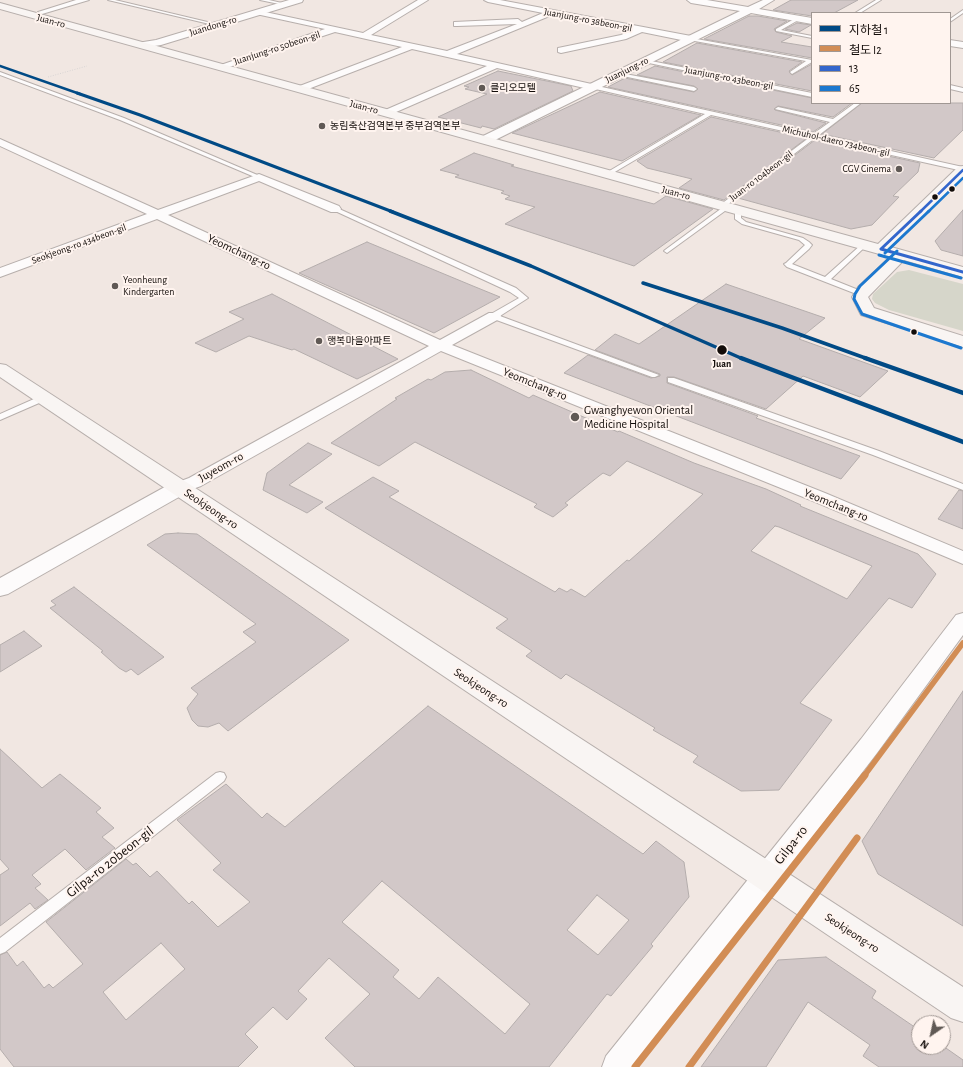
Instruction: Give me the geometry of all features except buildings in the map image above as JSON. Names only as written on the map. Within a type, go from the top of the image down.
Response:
[{"type":"main road","points":[[0,0],[76,23],[90,31]]},
{"type":"main road","name":"Juan-ro","points":[[0,6],[141,45],[156,46],[220,67],[963,272]]},
{"type":"main road","points":[[0,12],[60,27],[90,31]]},
{"type":"main road","points":[[881,249],[963,169]]},
{"type":"main road","points":[[901,255],[862,293],[860,297],[862,305],[867,312],[875,315],[963,342]]},
{"type":"main road","name":"Seokjeong-ro","points":[[0,369],[963,1006]]},
{"type":"street","points":[[42,12],[85,0]]},
{"type":"street","name":"Juandong-ro","points":[[156,46],[299,0]]},
{"type":"street","points":[[364,36],[424,0]]},
{"type":"street","name":"Juanjung-ro 38beon-gil","points":[[488,0],[691,39]]},
{"type":"street","points":[[691,0],[811,20]]},
{"type":"street","name":"Juanjung-ro","points":[[485,140],[770,0]]},
{"type":"street","points":[[448,54],[550,13],[554,4]]},
{"type":"street","name":"Juanjung-ro 50beon-gil","points":[[259,12],[593,87]]},
{"type":"street","points":[[458,24],[531,21]]},
{"type":"street","name":"Juanjung-ro 50beon-gil","points":[[220,67],[335,29]]},
{"type":"street","name":"Juanjung-ro 38beon-gil","points":[[561,50],[619,38],[640,30]]},
{"type":"street","points":[[951,43],[963,45]]},
{"type":"street","points":[[300,89],[412,46]]},
{"type":"street","points":[[387,113],[497,65]]},
{"type":"street","name":"Yeomchang-ro","points":[[0,142],[441,346],[811,494],[963,558]]},
{"type":"street","points":[[158,214],[259,177],[335,209]]},
{"type":"street","name":"Seokjeong-ro 434beon-gil","points":[[0,273],[158,214]]},
{"type":"street","name":"Juyeom-ro","points":[[0,588],[179,488],[195,482],[494,316]]},
{"type":"street","name":"Gilpa-ro","points":[[617,1067],[869,746],[963,620]]},
{"type":"lane","points":[[110,0],[218,25]]},
{"type":"lane","name":"Juandong-ro","points":[[262,0],[284,4]]},
{"type":"lane","points":[[860,12],[879,0]]},
{"type":"lane","points":[[951,20],[962,13]]},
{"type":"lane","points":[[798,18],[778,30],[778,32],[811,38]]},
{"type":"lane","points":[[691,39],[811,61]]},
{"type":"lane","name":"Juanjung-ro 43beon-gil","points":[[646,61],[811,95]]},
{"type":"lane","points":[[792,73],[811,61]]},
{"type":"lane","points":[[0,73],[122,119],[259,177]]},
{"type":"lane","points":[[620,74],[694,89]]},
{"type":"lane","name":"Michuhol-daero 734beon-gil","points":[[593,87],[963,169]]},
{"type":"lane","points":[[951,87],[963,90]]},
{"type":"lane","name":"Juan-ro 104beon-gil","points":[[729,208],[814,136],[855,104]]},
{"type":"lane","points":[[778,109],[834,121]]},
{"type":"lane","points":[[608,174],[710,113]]},
{"type":"lane","points":[[667,251],[729,208],[738,219],[744,223],[801,239],[807,243],[809,245],[807,248],[788,264],[789,266],[862,293]]},
{"type":"lane","points":[[335,209],[513,290],[524,298],[494,316]]},
{"type":"lane","points":[[826,280],[864,245]]},
{"type":"lane","points":[[494,316],[655,375]]},
{"type":"lane","points":[[671,380],[876,453],[963,488]]},
{"type":"lane","points":[[0,417],[43,398]]},
{"type":"lane","name":"Gilpa-ro 20beon-gil","points":[[0,947],[220,777]]},
{"type":"path","points":[[68,71],[87,66]]},
{"type":"shaded area","points":[[909,270],[963,284],[963,331],[889,310],[875,303],[872,299],[873,294],[897,272]]},
{"type":"metro line","name":"1","points":[[0,66],[140,115],[402,215],[531,266],[743,359],[963,442]]},
{"type":"metro line","name":"1","points":[[643,283],[782,328],[963,393]]},
{"type":"rail line","name":"I2","points":[[635,1067],[871,767],[963,643]]},
{"type":"rail line","name":"I2","points":[[689,1067],[857,838]]},
{"type":"transit line","name":"13","points":[[881,249],[963,170]]},
{"type":"transit line","name":"65","points":[[885,253],[963,178]]},
{"type":"transit line","name":"13","points":[[881,249],[963,272]]},
{"type":"transit line","name":"65","points":[[897,251],[860,286],[855,294],[854,299],[862,314],[961,348]]},
{"type":"transit line","name":"65","points":[[879,255],[961,278]]},
{"type":"place","name":"클리오모텔","points":[[482,88]]},
{"type":"place","name":"농림축산검역본부 중부검역본부","points":[[322,126]]},
{"type":"place","name":"CGV Cinema","points":[[899,169]]},
{"type":"place","name":"Yeonheung Kindergarten","points":[[115,286]]},
{"type":"place","name":"행복마을아파트","points":[[319,341]]},
{"type":"place","name":"Juan","points":[[722,350]]},
{"type":"place","name":"Gwanghyewon Oriental Medicine Hospital","points":[[575,417]]}]
